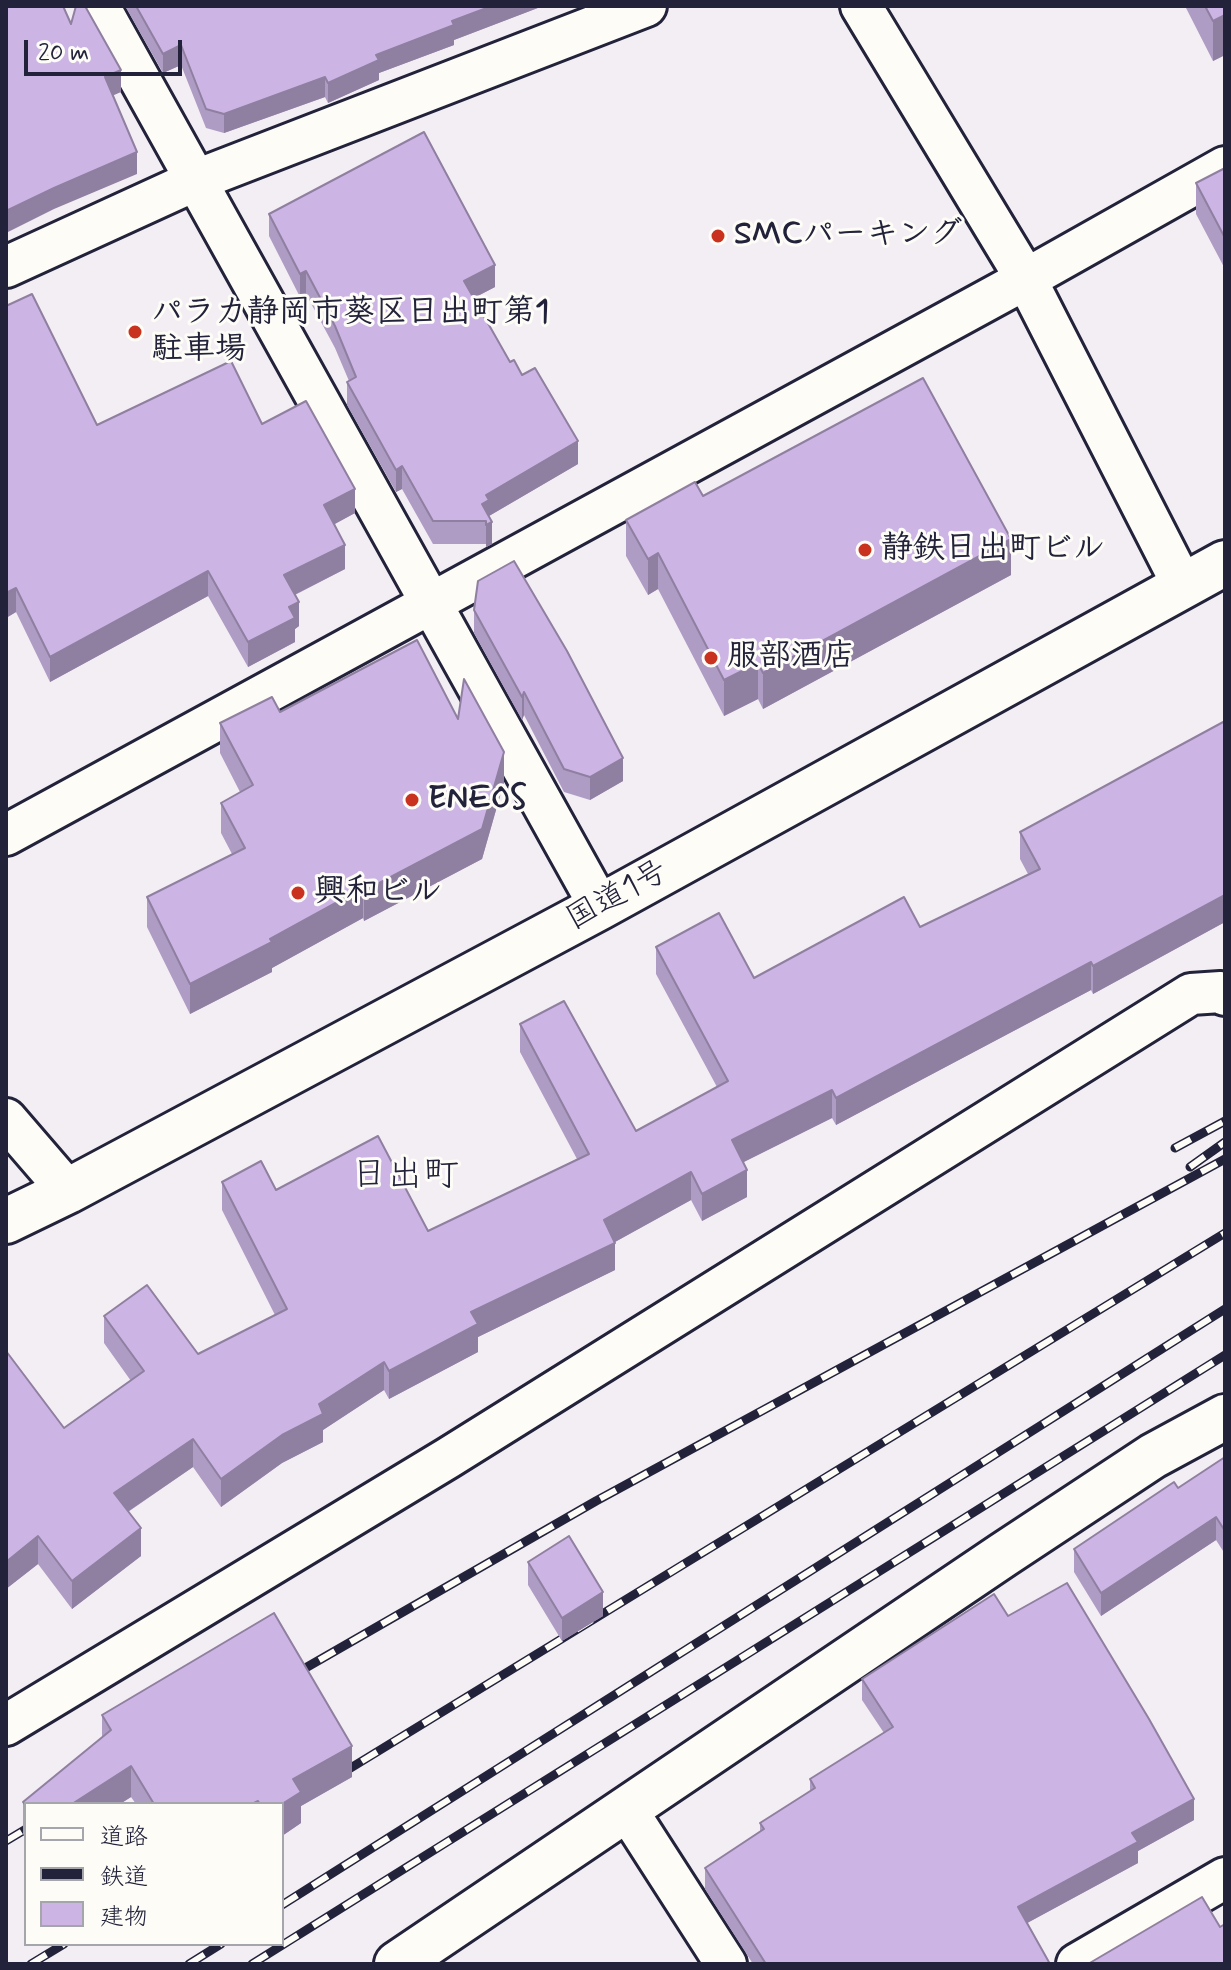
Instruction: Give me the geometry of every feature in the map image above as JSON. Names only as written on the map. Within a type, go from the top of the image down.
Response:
[{"type":"main road","name":"国道1号","points":[[6,1221],[68,1191],[600,907],[1225,563]]},
{"type":"main road","points":[[397,1964],[1128,1472],[1225,1417]]},
{"type":"street","points":[[99,6],[600,907]]},
{"type":"street","points":[[6,267],[194,181],[646,6]]},
{"type":"street","points":[[861,6],[1026,279],[1183,586]]},
{"type":"street","points":[[6,835],[1026,279],[1225,167]]},
{"type":"street","points":[[6,1725],[448,1458],[1191,994],[1221,992],[1225,995]]},
{"type":"street","points":[[6,1119],[68,1191]]},
{"type":"street","points":[[627,1810],[726,1964]]},
{"type":"street","points":[[1077,1964],[1225,1878]]},
{"type":"building","points":[[6,6],[63,6],[71,24],[76,6],[85,6],[121,70],[105,77],[137,152],[6,211]]},
{"type":"building","points":[[136,6],[492,6],[452,21],[454,25],[376,55],[379,60],[328,83],[325,77],[224,114],[206,109],[181,45],[163,54]]},
{"type":"building","points":[[1205,6],[1225,6],[1225,15],[1213,21]]},
{"type":"building","points":[[424,132],[495,265],[464,281],[510,362],[514,360],[522,375],[535,368],[578,441],[486,495],[489,500],[482,504],[492,522],[486,525],[486,521],[433,521],[402,466],[396,470],[347,382],[356,377],[335,326],[306,271],[300,274],[269,214]]},
{"type":"building","points":[[1225,168],[1225,238],[1196,183]]},
{"type":"building","points":[[32,294],[97,425],[231,361],[262,424],[306,401],[355,489],[324,505],[345,545],[284,575],[299,602],[289,607],[295,618],[248,642],[208,571],[50,657],[16,588],[6,593],[6,306]]},
{"type":"building","points":[[923,378],[1011,539],[763,673],[758,663],[724,680],[658,553],[648,559],[626,520],[695,482],[703,496]]},
{"type":"building","points":[[514,561],[567,651],[623,758],[590,777],[564,769],[524,692],[522,697],[474,610],[478,581]]},
{"type":"building","points":[[417,640],[458,719],[464,679],[504,752],[482,829],[364,891],[363,888],[270,939],[272,942],[190,984],[147,897],[245,848],[221,803],[253,785],[220,723],[272,697],[280,712]]},
{"type":"building","points":[[1225,721],[1225,895],[1093,966],[1091,962],[836,1098],[832,1090],[732,1140],[747,1170],[702,1194],[691,1172],[604,1220],[615,1243],[471,1312],[478,1324],[389,1371],[384,1362],[319,1404],[323,1414],[282,1435],[221,1479],[193,1439],[114,1493],[141,1528],[72,1581],[38,1536],[6,1562],[6,1351],[64,1428],[144,1371],[104,1316],[147,1285],[198,1354],[287,1309],[222,1182],[261,1161],[276,1190],[378,1136],[428,1231],[589,1154],[520,1024],[564,1001],[636,1131],[728,1081],[656,947],[719,913],[754,978],[904,897],[920,927],[1040,869],[1020,832]]},
{"type":"building","points":[[1225,1457],[1225,1531],[1216,1517],[1101,1593],[1074,1549],[1174,1482],[1178,1488]]},
{"type":"building","points":[[569,1536],[603,1592],[562,1618],[528,1562]]},
{"type":"building","points":[[1067,1583],[1194,1799],[1132,1833],[1138,1842],[1018,1907],[1050,1964],[766,1964],[705,1868],[764,1829],[760,1823],[815,1788],[810,1779],[893,1727],[862,1679],[994,1594],[1008,1616]]},
{"type":"building","points":[[274,1613],[352,1746],[293,1779],[301,1792],[284,1803],[153,1802],[131,1766],[75,1802],[24,1803],[23,1802],[111,1730],[102,1715]]},
{"type":"building","points":[[1202,1897],[1220,1927],[1225,1924],[1225,1964],[1088,1964]]},
{"type":"railway","points":[[1175,1148],[1225,1121]]},
{"type":"railway","points":[[1190,1167],[1225,1142]]},
{"type":"railway","points":[[288,1678],[596,1501],[1225,1159]]},
{"type":"railway","points":[[331,1780],[1225,1233]]},
{"type":"railway","points":[[284,1904],[1225,1309]]},
{"type":"railway","points":[[284,1944],[1225,1355]]},
{"type":"railway","points":[[6,1841],[24,1830]]},
{"type":"railway","points":[[31,1964],[61,1946]]},
{"type":"railway","points":[[189,1964],[218,1946]]},
{"type":"railway","points":[[252,1964],[281,1946]]},
{"type":"place","name":"SMCパーキング","points":[[718,236]]},
{"type":"place","name":"パラカ静岡市葵区日出町第1 駐車場","points":[[135,332]]},
{"type":"place","name":"静鉄日出町ビル","points":[[865,550]]},
{"type":"place","name":"服部酒店","points":[[711,658]]},
{"type":"place","name":"ENEOS","points":[[412,800]]},
{"type":"place","name":"興和ビル","points":[[298,893]]},
{"type":"district","name":"日出町","points":[[405,1177]]}]
